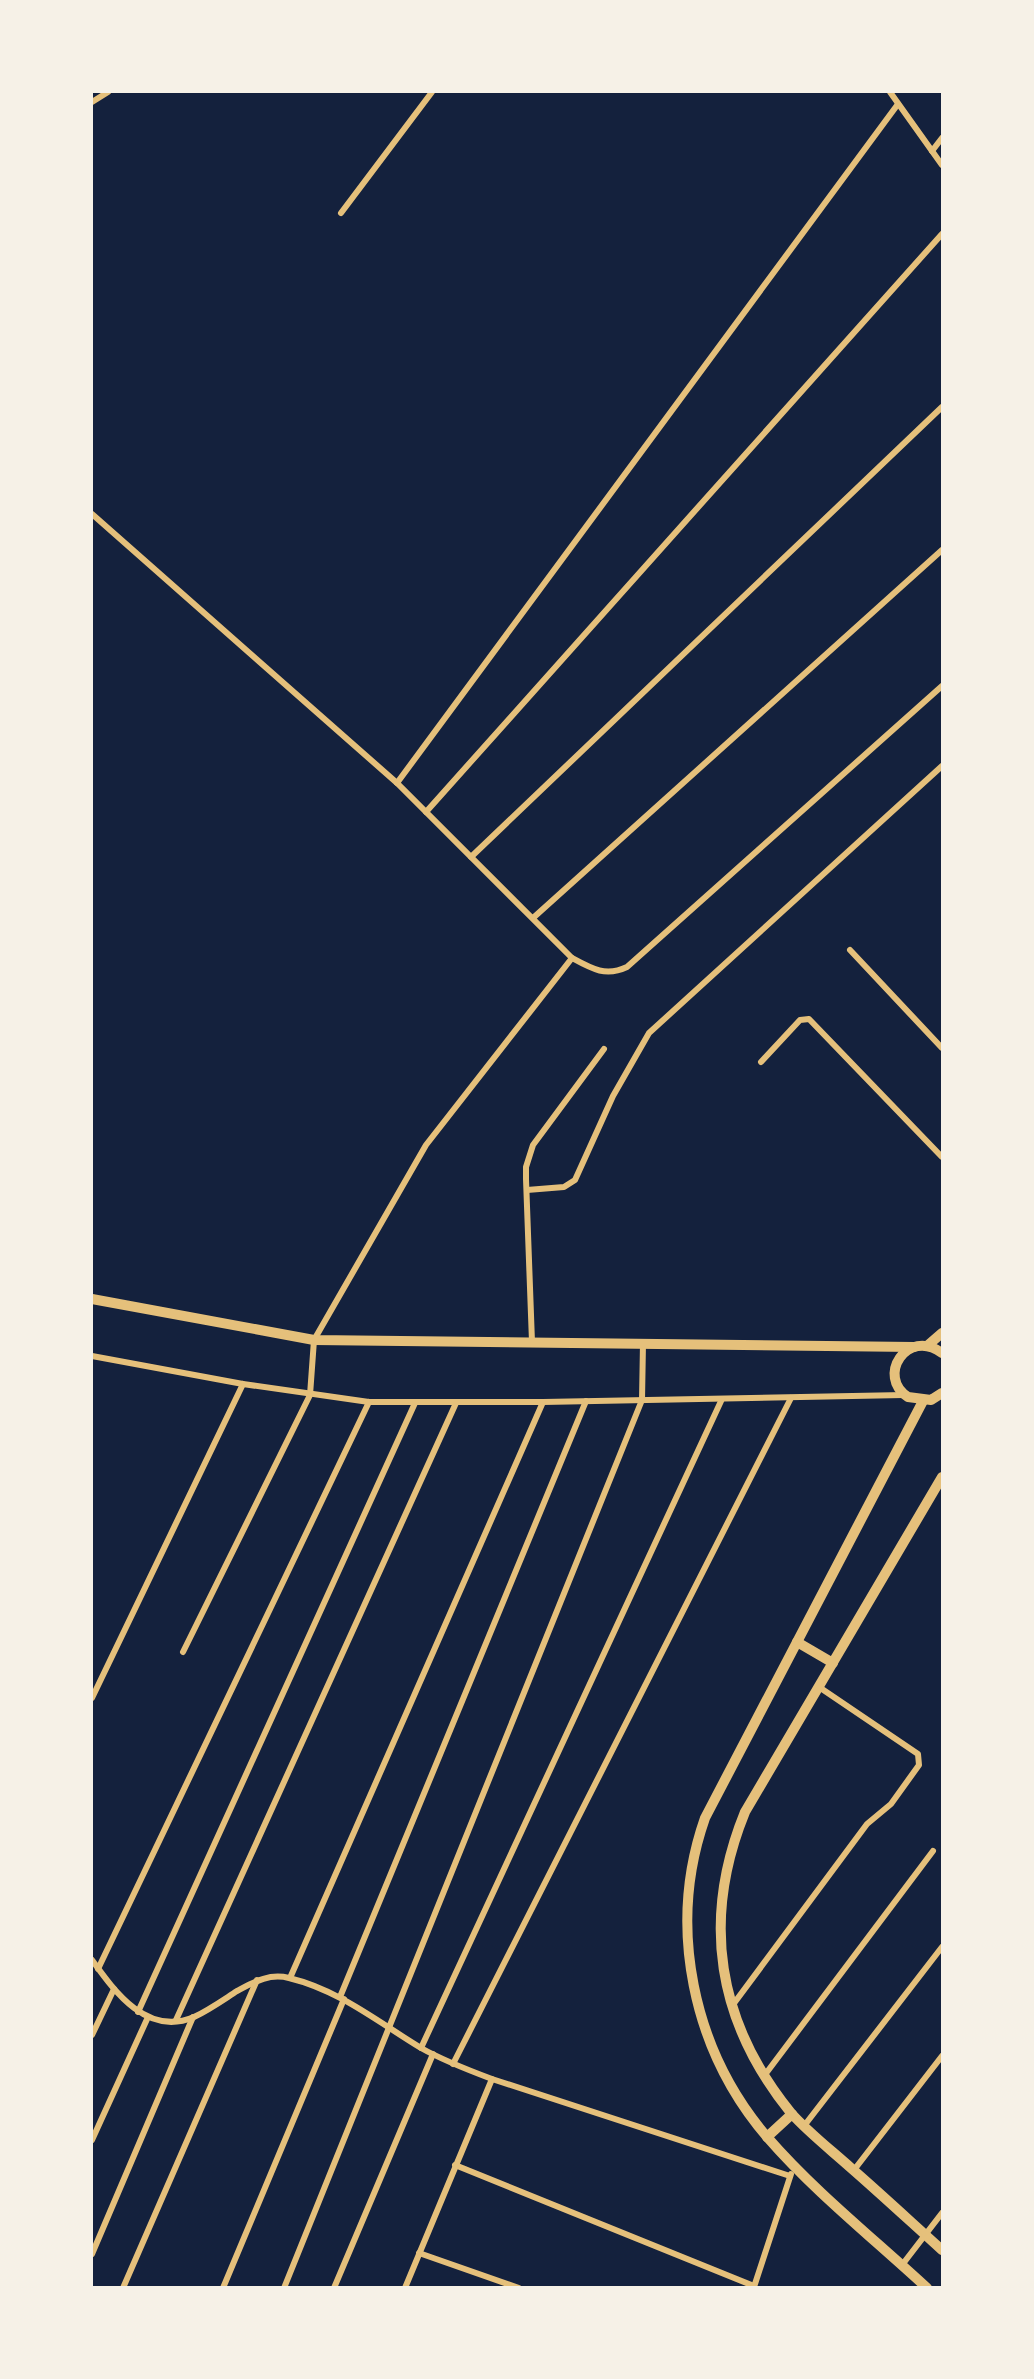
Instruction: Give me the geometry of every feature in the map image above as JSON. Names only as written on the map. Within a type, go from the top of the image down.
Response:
[{"type":"street","points":[[92,102],[108,92]]},
{"type":"street","points":[[341,213],[432,92]]},
{"type":"street","points":[[890,92],[942,165]]},
{"type":"street","points":[[397,783],[898,104]]},
{"type":"street","points":[[932,151],[942,138]]},
{"type":"street","points":[[426,812],[942,234]]},
{"type":"street","points":[[471,857],[942,407]]},
{"type":"street","points":[[92,514],[397,783],[572,958],[603,973],[616,972],[627,967],[942,686]]},
{"type":"street","points":[[533,918],[942,550]]},
{"type":"street","points":[[526,1191],[564,1187],[575,1180],[613,1096],[649,1033],[942,766]]},
{"type":"street","points":[[850,950],[942,1048]]},
{"type":"street","points":[[183,1652],[310,1395],[314,1340],[426,1144],[572,958]]},
{"type":"street","points":[[761,1062],[800,1020],[809,1019],[942,1156]]},
{"type":"street","points":[[532,1342],[526,1167],[533,1145],[604,1049]]},
{"type":"street","points":[[92,1299],[314,1340],[927,1346],[942,1353]]},
{"type":"street","points":[[927,1346],[942,1333]]},
{"type":"street","points":[[284,2288],[642,1400],[643,1342]]},
{"type":"street","points":[[904,1395],[897,1386],[895,1370],[901,1356],[914,1347]]},
{"type":"street","points":[[92,1356],[243,1384],[369,1402],[543,1402],[904,1395],[923,1401],[931,1400],[942,1393]]},
{"type":"street","points":[[92,1698],[243,1384]]},
{"type":"street","points":[[453,2064],[791,1398]]},
{"type":"street","points":[[422,2048],[722,1399]]},
{"type":"street","points":[[223,2288],[586,1401]]},
{"type":"street","points":[[923,1401],[705,1818],[690,1868],[687,1899],[689,1963],[702,2017],[727,2078],[792,2170],[927,2288]]},
{"type":"street","points":[[98,1969],[369,1402]]},
{"type":"street","points":[[290,1978],[543,1402]]},
{"type":"street","points":[[138,2012],[415,1403]]},
{"type":"street","points":[[176,2020],[456,1403]]},
{"type":"street","points":[[942,1477],[746,1812],[727,1866],[720,1922],[723,1969],[731,2006],[745,2043],[764,2077],[804,2126],[942,2250]]},
{"type":"street","points":[[797,1642],[833,1663]]},
{"type":"street","points":[[731,2006],[867,1824],[891,1804],[920,1765],[918,1754],[819,1687]]},
{"type":"street","points":[[764,2077],[933,1851]]},
{"type":"street","points":[[804,2126],[942,1947]]},
{"type":"street","points":[[92,1960],[114,1989],[138,2012],[148,2017],[176,2020],[193,2017],[257,1980],[290,1978],[342,1998],[433,2054],[492,2079],[792,2170]]},
{"type":"street","points":[[123,2288],[257,1980]]},
{"type":"street","points":[[92,2035],[114,1989]]},
{"type":"street","points":[[92,2140],[148,2017]]},
{"type":"street","points":[[92,2254],[193,2017]]},
{"type":"street","points":[[334,2288],[433,2054]]},
{"type":"street","points":[[854,2170],[942,2056]]},
{"type":"street","points":[[405,2288],[492,2079]]},
{"type":"street","points":[[767,2137],[792,2114]]},
{"type":"street","points":[[455,2165],[754,2287],[792,2170]]},
{"type":"street","points":[[902,2265],[942,2213]]},
{"type":"street","points":[[419,2253],[519,2288]]}]
